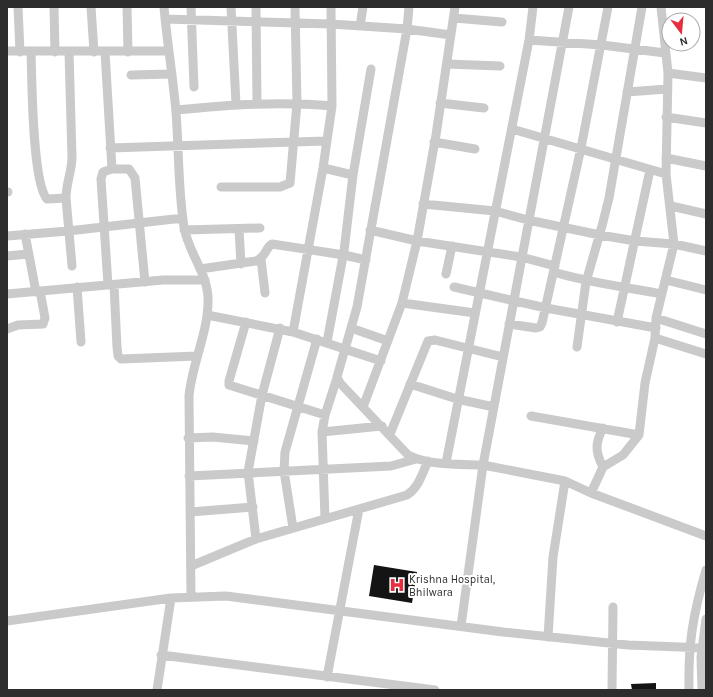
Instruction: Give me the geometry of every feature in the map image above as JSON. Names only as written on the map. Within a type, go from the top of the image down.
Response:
[{"type":"street","points":[[18,7],[20,52]]},
{"type":"street","points":[[54,7],[55,52]]},
{"type":"street","points":[[91,7],[94,52]]},
{"type":"street","points":[[127,7],[128,52]]},
{"type":"street","points":[[164,7],[176,110],[184,230],[190,248],[205,280],[208,299],[207,315],[190,384],[188,438],[191,597]]},
{"type":"street","points":[[191,7],[194,87]]},
{"type":"street","points":[[231,7],[236,104]]},
{"type":"street","points":[[256,7],[257,104]]},
{"type":"street","points":[[221,187],[280,187],[288,185],[291,180],[297,103],[295,7]]},
{"type":"street","points":[[293,332],[323,168],[332,106],[332,7]]},
{"type":"street","points":[[360,26],[363,7]]},
{"type":"street","points":[[325,519],[322,469],[322,432],[324,415],[337,378],[337,372],[344,347],[357,307],[407,29],[409,7]]},
{"type":"street","points":[[363,407],[402,303],[417,241],[447,64],[455,7]]},
{"type":"street","points":[[446,463],[474,313],[530,40],[533,7]]},
{"type":"street","points":[[461,626],[483,465],[502,357],[569,7]]},
{"type":"street","points":[[509,324],[540,327],[546,308],[581,148],[602,45],[608,7]]},
{"type":"street","points":[[577,348],[586,282],[600,235],[616,159],[642,7]]},
{"type":"street","points":[[591,493],[603,467],[623,455],[639,435],[645,383],[656,333],[656,318],[674,244],[671,206],[666,174],[668,73],[661,7]]},
{"type":"street","points":[[454,18],[502,22]]},
{"type":"street","points":[[165,19],[255,23],[331,24],[407,29],[451,36]]},
{"type":"street","points":[[530,40],[602,45],[665,54]]},
{"type":"street","points":[[7,51],[168,51]]},
{"type":"street","points":[[31,52],[36,152],[40,184],[46,199],[66,198]]},
{"type":"street","points":[[69,52],[72,169],[66,188],[66,198],[72,266]]},
{"type":"street","points":[[105,52],[112,169]]},
{"type":"street","points":[[447,64],[500,66]]},
{"type":"street","points":[[327,342],[344,255],[353,175],[371,69]]},
{"type":"street","points":[[668,73],[706,78]]},
{"type":"street","points":[[131,75],[171,74]]},
{"type":"street","points":[[628,92],[667,89]]},
{"type":"street","points":[[176,110],[236,104],[297,103],[332,106]]},
{"type":"street","points":[[440,103],[484,108]]},
{"type":"street","points":[[666,117],[706,123]]},
{"type":"street","points":[[512,129],[666,174]]},
{"type":"street","points":[[110,148],[326,141]]},
{"type":"street","points":[[434,142],[475,149]]},
{"type":"street","points":[[666,158],[706,166]]},
{"type":"street","points":[[323,168],[353,175]]},
{"type":"street","points":[[145,282],[134,174],[129,169],[112,169],[103,172],[101,179],[103,226],[117,347],[121,359],[197,356]]},
{"type":"street","points":[[617,322],[650,170]]},
{"type":"street","points":[[424,204],[495,211],[528,220],[600,235],[635,241],[674,244],[706,251]]},
{"type":"street","points":[[671,206],[706,214]]},
{"type":"street","points":[[7,236],[68,231],[183,218]]},
{"type":"street","points":[[239,228],[241,264]]},
{"type":"street","points":[[184,230],[260,228]]},
{"type":"street","points":[[370,230],[417,241],[521,257],[586,282],[624,286],[662,294]]},
{"type":"street","points":[[7,329],[18,325],[43,324],[45,318],[28,254],[25,234]]},
{"type":"street","points":[[200,269],[241,264],[261,259],[272,244],[309,249],[366,260]]},
{"type":"street","points":[[446,274],[452,246]]},
{"type":"street","points":[[7,256],[28,254]]},
{"type":"street","points":[[261,259],[265,293]]},
{"type":"street","points":[[7,294],[145,282],[205,280]]},
{"type":"street","points":[[666,280],[706,290]]},
{"type":"street","points":[[77,287],[81,342]]},
{"type":"street","points":[[454,287],[513,301],[617,322],[656,333],[706,354]]},
{"type":"street","points":[[402,303],[474,313]]},
{"type":"street","points":[[207,315],[280,328],[344,347],[381,361]]},
{"type":"street","points":[[656,318],[706,334]]},
{"type":"street","points":[[246,322],[229,383],[233,388],[262,395],[324,415]]},
{"type":"street","points":[[256,539],[248,472],[262,395],[280,328]]},
{"type":"street","points":[[351,328],[388,341]]},
{"type":"street","points":[[293,528],[284,471],[285,452],[317,339]]},
{"type":"street","points":[[390,434],[428,341],[435,340],[502,357]]},
{"type":"street","points":[[337,378],[390,434],[400,448],[416,459],[446,463],[483,465],[564,481],[591,493],[706,536]]},
{"type":"street","points":[[410,384],[457,399],[494,407]]},
{"type":"street","points":[[531,416],[639,435]]},
{"type":"street","points":[[322,432],[382,426]]},
{"type":"street","points":[[603,428],[596,445],[599,459],[603,467]]},
{"type":"street","points":[[188,438],[213,437],[254,441]]},
{"type":"street","points":[[189,476],[391,466],[416,459]]},
{"type":"street","points":[[191,566],[256,539],[407,495],[414,490],[428,461]]},
{"type":"street","points":[[548,637],[553,557],[564,481]]},
{"type":"street","points":[[190,512],[252,506]]},
{"type":"street","points":[[327,677],[341,610],[359,509]]},
{"type":"street","points":[[689,690],[690,647],[695,607],[706,570]]},
{"type":"street","points":[[7,621],[171,598],[226,596],[612,644],[704,648]]},
{"type":"street","points":[[158,690],[161,655],[171,598]]},
{"type":"street","points":[[612,690],[613,607]]},
{"type":"street","points":[[702,690],[706,619]]},
{"type":"street","points":[[161,655],[435,690]]},
{"type":"building","points":[[374,565],[417,572],[412,603],[369,596]]},
{"type":"building","points":[[656,683],[656,690],[632,690],[631,684]]},
{"type":"place","name":"Krishna Hospital, Bhilwara","points":[[397,585]]}]
